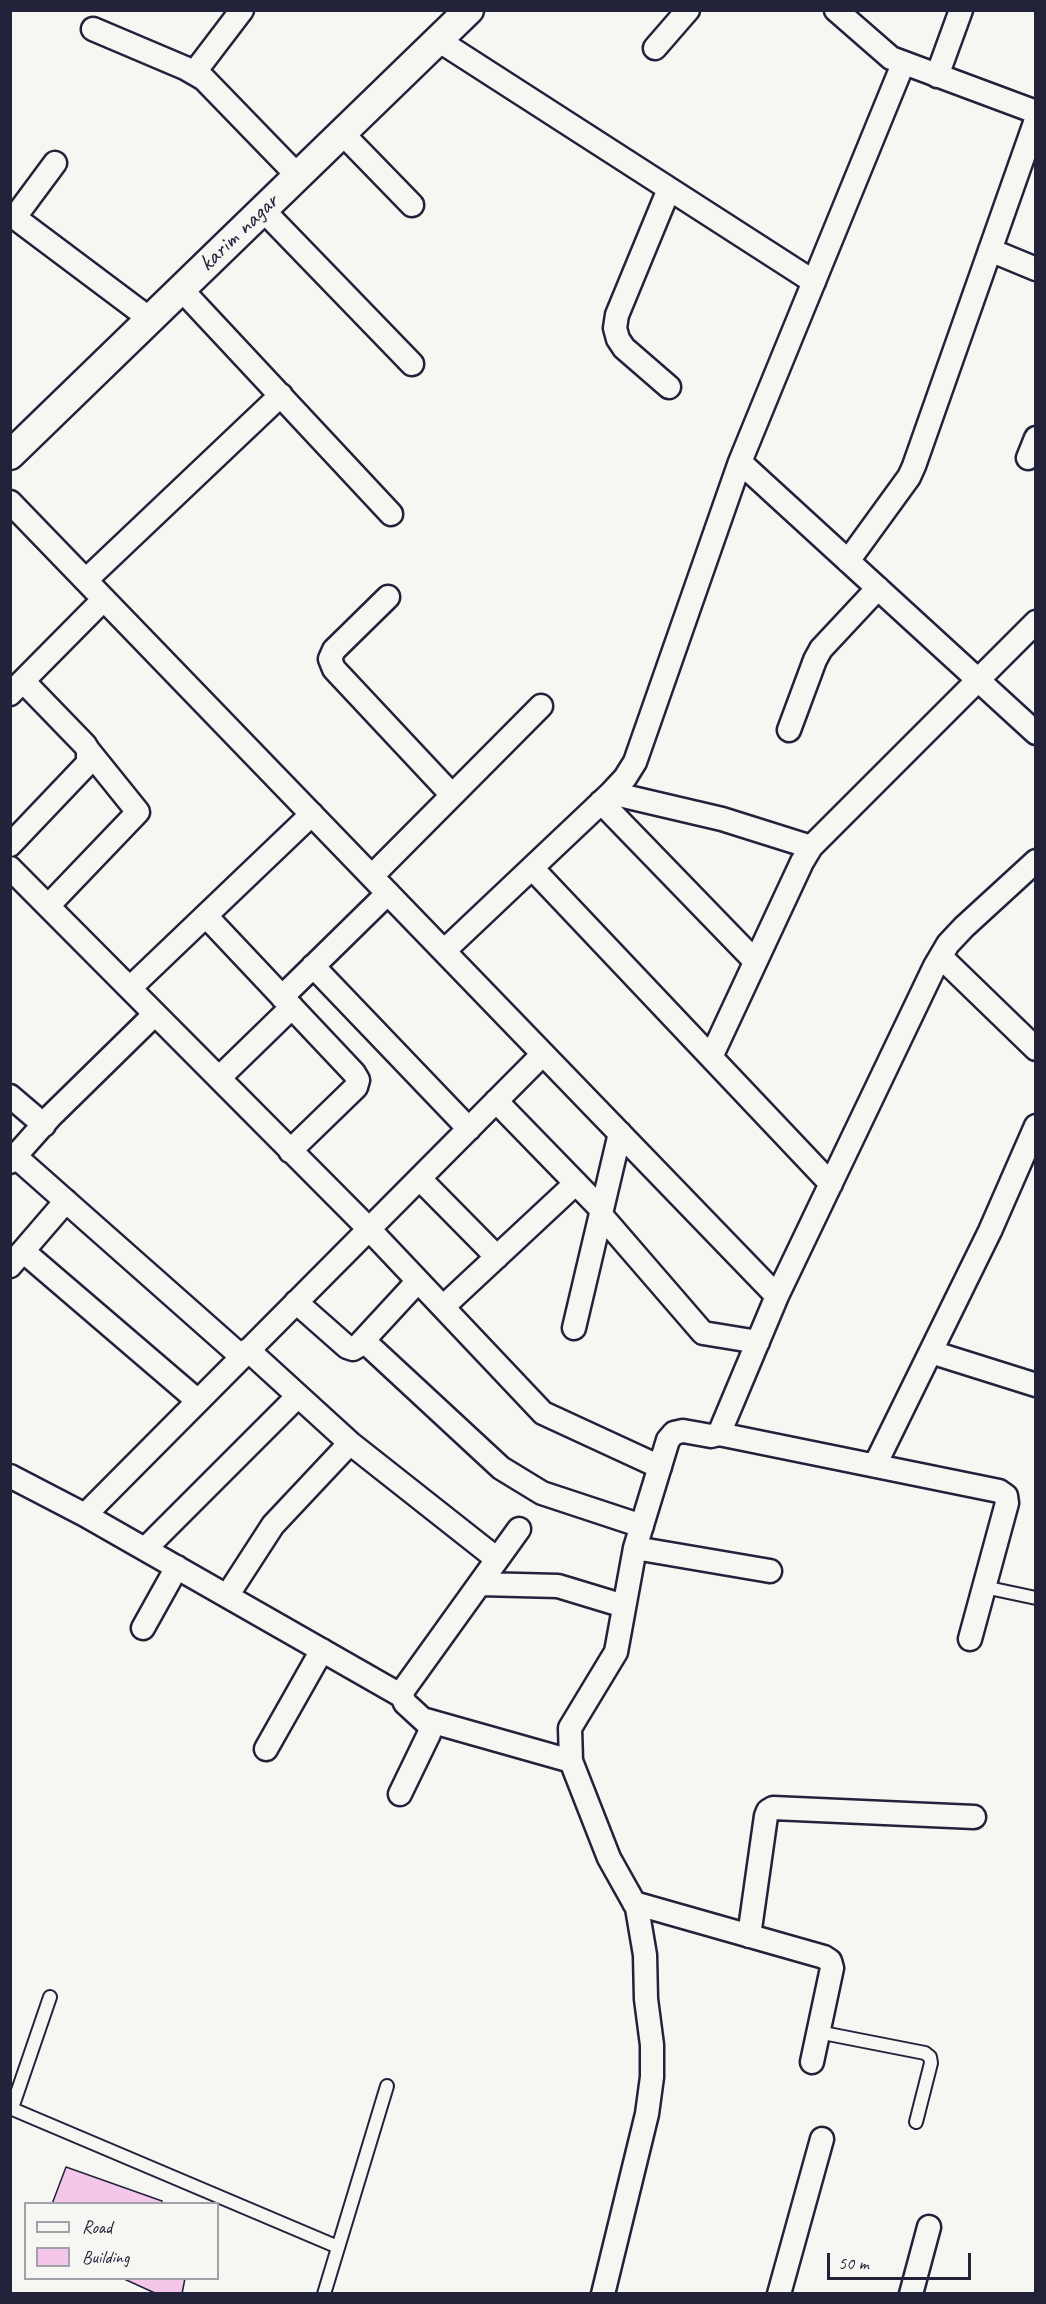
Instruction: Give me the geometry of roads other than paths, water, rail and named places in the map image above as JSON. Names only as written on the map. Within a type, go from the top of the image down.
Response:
[{"type":"street","points":[[194,72],[242,10]]},
{"type":"street","name":"karim nagar","points":[[16,441],[150,319],[469,10]]},
{"type":"street","points":[[655,48],[688,10]]},
{"type":"street","points":[[938,76],[961,10]]},
{"type":"street","points":[[839,11],[881,50],[903,64],[1035,112]]},
{"type":"street","points":[[93,29],[194,72],[212,87],[298,176]]},
{"type":"street","points":[[438,40],[814,282]]},
{"type":"street","points":[[444,951],[606,797],[630,770],[643,742],[740,462],[903,64]]},
{"type":"street","points":[[848,561],[909,477],[1035,120]]},
{"type":"street","points":[[342,133],[412,205]]},
{"type":"street","points":[[56,163],[13,216],[150,319]]},
{"type":"street","points":[[669,189],[617,315],[615,328],[624,348],[669,387]]},
{"type":"street","points":[[263,210],[412,364]]},
{"type":"street","points":[[990,250],[1035,269]]},
{"type":"street","points":[[181,289],[392,514]]},
{"type":"street","points":[[86,580],[281,395]]},
{"type":"street","points":[[740,462],[1035,733]]},
{"type":"street","points":[[10,502],[777,1296]]},
{"type":"street","points":[[789,730],[821,649],[878,588]]},
{"type":"street","points":[[388,597],[334,650],[330,659],[334,669],[452,795]]},
{"type":"street","points":[[48,906],[138,812],[88,750],[17,687],[104,599]]},
{"type":"street","points":[[711,1057],[811,847],[1035,622]]},
{"type":"street","points":[[372,876],[541,706]]},
{"type":"street","points":[[10,845],[88,763],[88,750]]},
{"type":"street","points":[[606,797],[722,819],[811,847]]},
{"type":"street","points":[[606,797],[755,961]]},
{"type":"street","points":[[130,988],[312,814]]},
{"type":"street","points":[[719,1434],[777,1296],[948,944],[1035,861]]},
{"type":"street","points":[[10,868],[369,1229],[543,1413],[660,1467]]},
{"type":"street","points":[[532,868],[831,1184]]},
{"type":"street","points":[[219,1078],[287,1002],[313,966],[388,893]]},
{"type":"street","points":[[206,916],[354,1073],[358,1080],[356,1087],[290,1151]]},
{"type":"street","points":[[941,957],[1035,1049]]},
{"type":"street","points":[[313,966],[469,1129]]},
{"type":"street","points":[[155,1014],[44,1125],[13,1160],[66,1201],[298,1396],[350,1443],[497,1559]]},
{"type":"street","points":[[85,1515],[543,1054]]},
{"type":"street","points":[[10,1096],[44,1125]]},
{"type":"street","points":[[496,1101],[576,1183],[703,1332],[758,1342]]},
{"type":"street","points":[[875,1465],[990,1231],[1035,1126]]},
{"type":"street","points":[[574,1328],[620,1133]]},
{"type":"street","points":[[420,1179],[497,1257]]},
{"type":"street","points":[[443,1307],[576,1183]]},
{"type":"street","points":[[66,1201],[17,1259],[198,1401]]},
{"type":"street","points":[[296,1302],[347,1347],[353,1348],[364,1341],[418,1281]]},
{"type":"street","points":[[364,1341],[501,1468],[542,1492],[642,1526]]},
{"type":"street","points":[[931,1352],[1035,1385]]},
{"type":"street","points":[[145,1549],[298,1396]]},
{"type":"street","points":[[603,2294],[647,2114],[652,2077],[652,2045],[646,1999],[645,1955],[637,1908],[609,1858],[571,1761],[570,1728],[616,1652],[635,1548],[668,1440],[674,1433],[683,1431],[711,1436],[719,1434],[999,1491],[1006,1496],[1007,1503],[970,1639]]},
{"type":"street","points":[[227,1596],[273,1525],[350,1443]]},
{"type":"street","points":[[10,1476],[85,1515],[402,1696],[405,1703],[430,1726],[429,1734],[400,1794]]},
{"type":"street","points":[[402,1696],[519,1529]]},
{"type":"street","points":[[635,1548],[770,1571]]},
{"type":"street","points":[[143,1628],[177,1567]]},
{"type":"street","points":[[480,1584],[558,1586],[624,1606]]},
{"type":"street","points":[[266,1749],[322,1650]]},
{"type":"street","points":[[426,1720],[571,1761]]},
{"type":"street","points":[[749,1936],[766,1816],[773,1808],[974,1817]]},
{"type":"street","points":[[634,1903],[824,1957],[830,1961],[832,1968],[812,2062]]},
{"type":"street","points":[[779,2294],[822,2139]]},
{"type":"street","points":[[911,2294],[929,2227]]},
{"type":"lane","points":[[984,1587],[1035,1598]]},
{"type":"lane","points":[[50,1997],[11,2108],[338,2247]]},
{"type":"lane","points":[[818,2032],[925,2053],[930,2057],[931,2063],[916,2122]]},
{"type":"lane","points":[[324,2294],[387,2086]]}]
